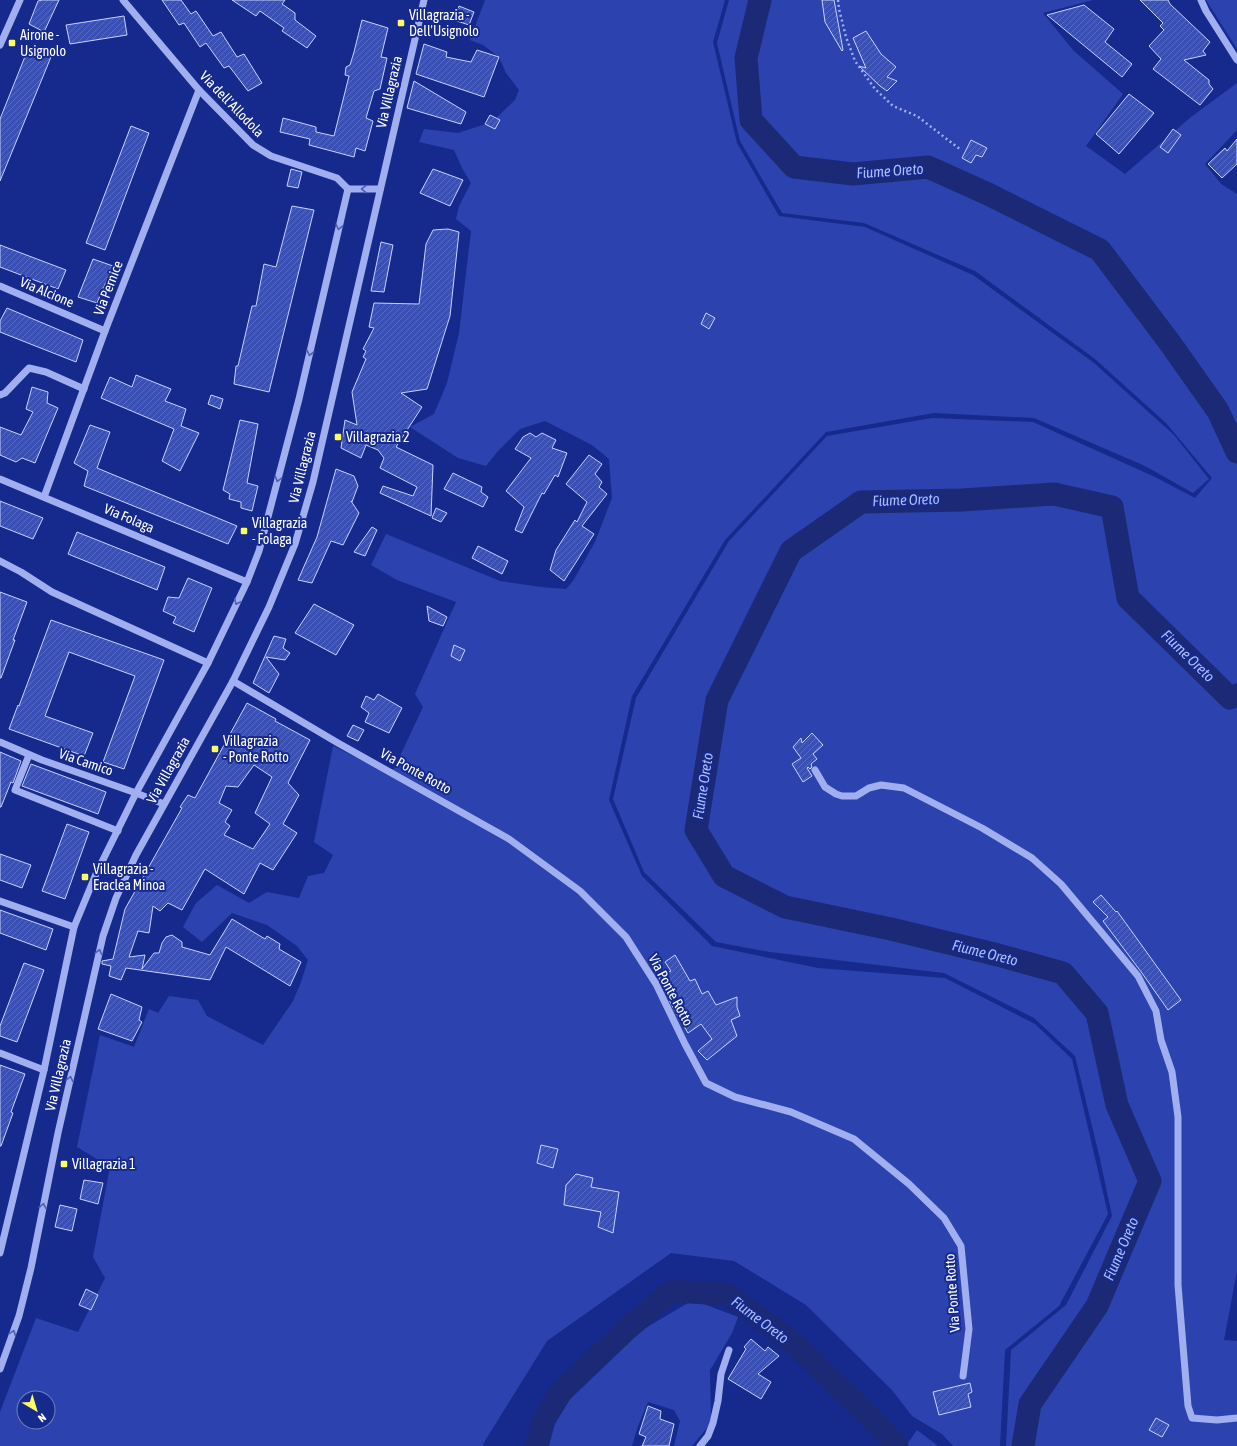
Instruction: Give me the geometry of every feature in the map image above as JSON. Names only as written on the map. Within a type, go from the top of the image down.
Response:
[{"type":"street","points":[[0,45],[20,0]]},
{"type":"street","name":"Via dell'Allodola","points":[[123,0],[199,90],[253,145],[271,156],[337,178],[348,189]]},
{"type":"street","name":"Via Villagrazia","points":[[0,1369],[19,1316],[31,1268],[58,1132],[103,936],[116,898],[136,855],[233,680],[269,607],[294,544],[312,482],[424,0]]},
{"type":"street","points":[[1201,0],[1206,11],[1237,60]]},
{"type":"street","name":"Via Pernice","points":[[44,497],[105,331],[199,90]]},
{"type":"street","points":[[348,189],[380,190]]},
{"type":"street","name":"Via Villagrazia","points":[[0,1253],[44,1070],[74,927],[96,874],[136,793],[208,663],[247,582],[259,551],[299,399],[348,189]]},
{"type":"street","name":"Via Alcione","points":[[0,286],[105,331]]},
{"type":"street","points":[[0,395],[5,393],[29,368],[46,372],[84,389]]},
{"type":"street","name":"Via Folaga","points":[[0,478],[247,582]]},
{"type":"street","points":[[0,561],[21,572],[52,592],[208,663]]},
{"type":"street","name":"Via Ponte Rotto","points":[[233,680],[338,743],[509,839],[580,891],[626,937],[656,984],[706,1083],[735,1097],[791,1112],[854,1139],[909,1184],[944,1218],[961,1246],[970,1329],[963,1376]]},
{"type":"street","name":"Via Camico","points":[[0,742],[29,755],[164,804]]},
{"type":"street","points":[[29,755],[15,790],[118,831]]},
{"type":"street","points":[[815,770],[825,787],[842,796],[856,796],[869,788],[881,785],[904,788],[982,828],[1032,858],[1061,884],[1138,976],[1156,1011],[1161,1040],[1172,1072],[1178,1117],[1178,1285],[1188,1406],[1192,1418],[1217,1420],[1237,1418]]},
{"type":"street","points":[[0,901],[74,927]]},
{"type":"street","points":[[0,1053],[44,1070]]},
{"type":"street","points":[[700,1446],[708,1436],[713,1423],[718,1402],[720,1374],[729,1350]]},
{"type":"path","points":[[838,0],[846,37],[856,61],[875,89],[893,106],[917,116],[960,150]]},
{"type":"shaded area","points":[[485,0],[725,0],[713,42],[737,143],[779,216],[865,227],[973,275],[1094,363],[1174,435],[1209,479],[1193,493],[1145,466],[1034,418],[934,413],[826,432],[725,540],[632,696],[609,800],[642,876],[712,946],[818,968],[945,978],[1035,1024],[1072,1059],[1108,1214],[1059,1306],[1005,1350],[1000,1446],[953,1446],[942,1434],[912,1416],[892,1390],[806,1305],[734,1261],[671,1253],[547,1341],[483,1444],[484,1446],[0,1446],[0,1412],[36,1318],[78,1332],[105,1278],[93,1257],[110,1167],[77,1147],[100,1035],[134,1047],[149,1009],[158,1013],[169,996],[198,1000],[207,1016],[263,1045],[293,1001],[308,960],[297,946],[267,925],[232,913],[202,942],[183,927],[196,903],[217,885],[249,903],[267,892],[299,898],[308,876],[324,873],[333,855],[314,842],[333,746],[381,770],[394,769],[423,707],[415,694],[456,602],[397,580],[371,565],[386,534],[500,581],[566,589],[573,581],[595,542],[612,498],[609,459],[592,445],[545,421],[520,429],[498,451],[486,466],[458,458],[410,427],[434,414],[447,383],[459,333],[471,231],[456,219],[459,206],[471,183],[454,150],[419,142],[424,129],[458,133],[492,122],[515,100],[519,90],[506,73],[499,57],[483,45],[470,40]]},
{"type":"shaded area","points":[[729,0],[1093,0],[1043,13],[1073,50],[1123,94],[1086,146],[1125,174],[1191,117],[1237,83],[1237,130],[1205,164],[1221,184],[1237,194],[1237,1271],[1224,1340],[1237,1341],[1237,1446],[1006,1446],[1011,1350],[1066,1305],[1112,1216],[1075,1056],[1034,1018],[944,973],[770,952],[716,942],[644,872],[613,799],[636,698],[729,541],[827,436],[932,418],[1033,422],[1155,477],[1195,498],[1212,478],[1166,423],[1095,359],[975,271],[864,223],[782,213],[740,141],[717,43]]},
{"type":"shaded area","points":[[1206,0],[1237,0],[1237,49]]},
{"type":"shaded area","points":[[693,1300],[738,1317],[732,1333],[710,1370],[711,1423],[692,1446],[674,1446],[680,1421],[674,1410],[648,1402],[632,1446],[547,1446],[559,1412],[590,1375],[637,1333]]},
{"type":"shaded area","points":[[917,1430],[938,1446],[906,1446]]},
{"type":"building","points":[[59,0],[44,32],[29,24],[38,1]]},
{"type":"building","points":[[162,0],[181,0],[191,14],[196,11],[213,36],[221,32],[237,57],[244,54],[262,83],[248,91],[229,66],[224,68],[206,43],[200,47],[184,23],[179,25]]},
{"type":"building","points":[[232,0],[285,0],[282,4],[295,13],[295,20],[316,36],[307,48],[282,31],[284,28],[260,11],[256,16]]},
{"type":"building","points":[[822,0],[834,0],[842,51],[825,22]]},
{"type":"building","points":[[1140,0],[1168,0],[1170,4],[1210,42],[1203,51],[1206,55],[1184,60],[1209,80],[1209,84],[1213,89],[1200,105],[1153,69],[1161,59],[1149,46],[1164,30],[1160,26],[1163,23]]},
{"type":"building","points":[[1084,5],[1114,29],[1105,42],[1132,64],[1122,77],[1047,15]]},
{"type":"building","points":[[459,6],[474,12],[469,25],[454,20]]},
{"type":"building","points":[[124,16],[127,35],[70,44],[66,25]]},
{"type":"building","points":[[362,20],[388,28],[381,57],[387,58],[380,89],[374,91],[366,118],[373,121],[365,151],[356,148],[354,157],[309,145],[310,139],[280,132],[283,118],[316,127],[316,132],[334,136],[349,76],[345,75],[346,67],[350,65]]},
{"type":"building","points":[[866,31],[881,54],[896,67],[887,77],[897,81],[887,91],[859,66],[866,68],[853,38]]},
{"type":"building","points":[[424,44],[447,52],[446,57],[471,62],[477,50],[499,57],[484,97],[416,74]]},
{"type":"building","points":[[28,49],[51,57],[0,181],[0,119]]},
{"type":"building","points":[[414,81],[466,112],[461,124],[407,108]]},
{"type":"building","points":[[1129,94],[1154,113],[1119,154],[1096,134]]},
{"type":"building","points":[[490,115],[500,120],[495,129],[485,124]]},
{"type":"building","points":[[131,126],[149,133],[105,250],[86,243]]},
{"type":"building","points":[[1173,129],[1181,135],[1168,153],[1160,147]]},
{"type":"building","points":[[1237,139],[1237,164],[1222,178],[1208,164],[1225,148],[1227,151]]},
{"type":"building","points":[[971,140],[987,148],[982,157],[976,155],[971,163],[962,158]]},
{"type":"building","points":[[291,169],[302,172],[298,188],[287,186]]},
{"type":"building","points":[[433,169],[463,180],[450,206],[420,193]]},
{"type":"building","points":[[292,206],[314,210],[269,392],[234,384],[236,366],[238,366],[252,306],[256,306],[264,264],[276,267]]},
{"type":"building","points":[[448,229],[459,232],[450,316],[427,389],[401,393],[422,407],[396,447],[433,465],[431,516],[380,493],[383,486],[413,496],[417,487],[380,468],[384,458],[378,450],[366,445],[361,458],[341,448],[345,420],[357,425],[352,392],[366,359],[363,357],[366,351],[363,349],[374,328],[369,327],[374,303],[419,304],[426,244],[433,230]]},
{"type":"building","points":[[381,242],[393,245],[384,292],[371,291]]},
{"type":"building","points":[[0,245],[66,270],[58,289],[0,267]]},
{"type":"building","points":[[93,259],[113,266],[97,303],[78,297]]},
{"type":"building","points":[[7,308],[83,340],[76,362],[0,332],[0,321]]},
{"type":"building","points":[[706,313],[715,318],[709,329],[701,324]]},
{"type":"building","points":[[136,375],[171,389],[165,401],[186,409],[181,426],[199,433],[180,471],[162,461],[174,429],[101,398],[110,377],[132,387]]},
{"type":"building","points":[[32,387],[48,392],[47,403],[58,408],[35,463],[22,458],[16,462],[0,455],[0,427],[21,435],[33,412],[26,409]]},
{"type":"building","points":[[211,395],[223,399],[220,409],[208,404]]},
{"type":"building","points":[[240,420],[258,424],[247,483],[258,486],[252,511],[241,508],[241,502],[229,499],[230,494],[223,490]]},
{"type":"building","points":[[90,425],[110,432],[97,468],[237,526],[228,544],[84,486],[88,471],[74,463]]},
{"type":"building","points":[[530,433],[536,437],[542,433],[556,440],[552,448],[567,453],[558,477],[555,475],[544,494],[542,493],[522,533],[515,530],[524,507],[506,491],[531,458],[515,449],[523,437]]},
{"type":"building","points":[[589,455],[602,464],[595,474],[602,482],[599,487],[607,494],[582,526],[594,534],[564,581],[550,570],[556,550],[575,520],[577,522],[587,502],[566,484]]},
{"type":"building","points":[[336,469],[354,476],[358,486],[352,502],[351,501],[359,513],[343,545],[331,541],[312,583],[298,580],[317,537]]},
{"type":"building","points":[[453,473],[482,487],[481,492],[488,497],[483,507],[444,489]]},
{"type":"building","points":[[0,501],[43,518],[33,539],[0,526]]},
{"type":"building","points":[[436,508],[447,513],[441,522],[432,518]]},
{"type":"building","points":[[372,527],[377,530],[365,556],[354,552]]},
{"type":"building","points":[[77,532],[165,567],[157,590],[68,554]]},
{"type":"building","points":[[478,546],[508,561],[502,574],[472,558]]},
{"type":"building","points":[[188,578],[212,588],[194,632],[173,623],[176,617],[163,611],[168,597],[179,598]]},
{"type":"building","points":[[0,592],[27,602],[1,678],[0,678]]},
{"type":"building","points":[[314,604],[354,625],[336,655],[295,633]]},
{"type":"building","points":[[427,606],[447,617],[443,626],[429,621]]},
{"type":"building","points":[[51,620],[164,660],[124,769],[103,762],[135,676],[69,652],[45,716],[93,733],[84,756],[9,729]]},
{"type":"building","points":[[274,636],[286,639],[283,648],[290,653],[285,660],[266,657],[279,674],[269,693],[253,683]]},
{"type":"building","points":[[454,645],[465,650],[460,661],[451,656]]},
{"type":"building","points":[[378,694],[402,708],[389,733],[365,722],[369,713],[361,707],[366,696],[374,700]]},
{"type":"building","points":[[247,703],[276,719],[275,721],[310,740],[288,783],[299,795],[283,824],[297,833],[273,870],[260,863],[244,894],[205,869],[182,910],[168,903],[160,911],[153,906],[149,933],[138,931],[129,957],[145,955],[142,969],[154,953],[159,953],[162,943],[166,937],[172,935],[182,942],[182,947],[210,955],[232,919],[265,939],[267,936],[280,944],[279,949],[301,962],[290,986],[226,947],[210,980],[126,968],[121,980],[109,976],[111,966],[102,964],[102,961],[113,959],[125,909],[182,808],[180,807],[188,795],[195,798]],"holes":[[[254,765],[272,777],[255,813],[270,824],[253,849],[224,835],[230,826],[225,822],[232,810],[219,803],[226,786],[238,787]]]},
{"type":"building","points":[[353,725],[364,730],[358,741],[347,736]]},
{"type":"building","points":[[812,733],[823,745],[813,754],[817,759],[811,764],[812,767],[810,769],[808,767],[807,768],[812,776],[803,782],[792,764],[801,758],[793,747],[801,738],[802,743]]},
{"type":"building","points":[[0,752],[21,761],[13,783],[11,782],[1,807],[0,807]]},
{"type":"building","points":[[31,764],[106,792],[98,814],[22,786]]},
{"type":"building","points":[[67,824],[89,832],[65,899],[42,891]]},
{"type":"building","points":[[0,854],[31,865],[22,888],[0,880]]},
{"type":"building","points":[[1101,895],[1116,912],[1117,911],[1181,1000],[1168,1010],[1103,921],[1108,917],[1093,902]]},
{"type":"building","points":[[0,910],[53,929],[46,950],[0,933]]},
{"type":"building","points":[[675,955],[690,981],[695,979],[702,994],[708,991],[716,1005],[737,997],[737,1007],[740,1016],[731,1020],[737,1036],[707,1060],[698,1051],[712,1039],[701,1024],[688,1033],[671,1004],[659,977],[671,971],[665,962]]},
{"type":"building","points":[[24,963],[44,970],[17,1042],[0,1036],[0,1026]]},
{"type":"building","points":[[111,994],[142,1007],[139,1020],[142,1022],[132,1041],[98,1029]]},
{"type":"building","points":[[0,1065],[25,1074],[11,1112],[13,1113],[1,1146],[0,1146]]},
{"type":"building","points":[[541,1145],[558,1149],[553,1168],[537,1163]]},
{"type":"building","points":[[576,1174],[593,1178],[591,1187],[619,1192],[613,1233],[598,1227],[601,1212],[564,1205],[566,1185]]},
{"type":"building","points":[[84,1180],[103,1183],[98,1204],[80,1199]]},
{"type":"building","points":[[60,1205],[77,1209],[72,1231],[55,1227]]},
{"type":"building","points":[[86,1289],[98,1295],[91,1310],[79,1305]]},
{"type":"building","points":[[751,1339],[765,1351],[768,1347],[779,1356],[758,1374],[771,1382],[761,1399],[728,1379],[746,1349],[744,1347]]},
{"type":"building","points":[[970,1383],[972,1392],[968,1394],[971,1407],[939,1415],[933,1392]]},
{"type":"building","points":[[648,1406],[661,1411],[660,1419],[674,1424],[669,1446],[642,1446],[646,1437],[639,1434]]},
{"type":"building","points":[[1156,1418],[1169,1425],[1162,1437],[1149,1430]]},
{"type":"waterway","name":"Fiume Oreto","points":[[760,0],[746,58],[751,120],[794,167],[853,174],[928,167],[988,194],[1100,250],[1170,343],[1218,411],[1237,452]]},
{"type":"waterway","name":"Fiume Oreto","points":[[1023,1446],[1030,1404],[1097,1306],[1150,1181],[1117,1105],[1097,1013],[1063,973],[998,955],[891,929],[785,907],[724,876],[696,830],[717,700],[791,551],[861,502],[962,500],[1054,494],[1112,507],[1128,598],[1230,698],[1237,695]]},
{"type":"waterway","name":"Fiume Oreto","points":[[537,1446],[544,1420],[561,1392],[627,1329],[672,1291],[726,1294],[792,1342],[872,1419],[897,1446]]},
{"type":"place","name":"Villagrazia - Dell'Usignolo","points":[[401,23]]},
{"type":"place","name":"Airone - Usignolo","points":[[12,43]]},
{"type":"place","name":"Villagrazia 2","points":[[338,437]]},
{"type":"place","name":"Villagrazia - Folaga","points":[[244,531]]},
{"type":"place","name":"Villagrazia - Ponte Rotto","points":[[215,749]]},
{"type":"place","name":"Villagrazia - Eraclea Minoa","points":[[85,877]]},
{"type":"place","name":"Villagrazia 1","points":[[64,1164]]}]
